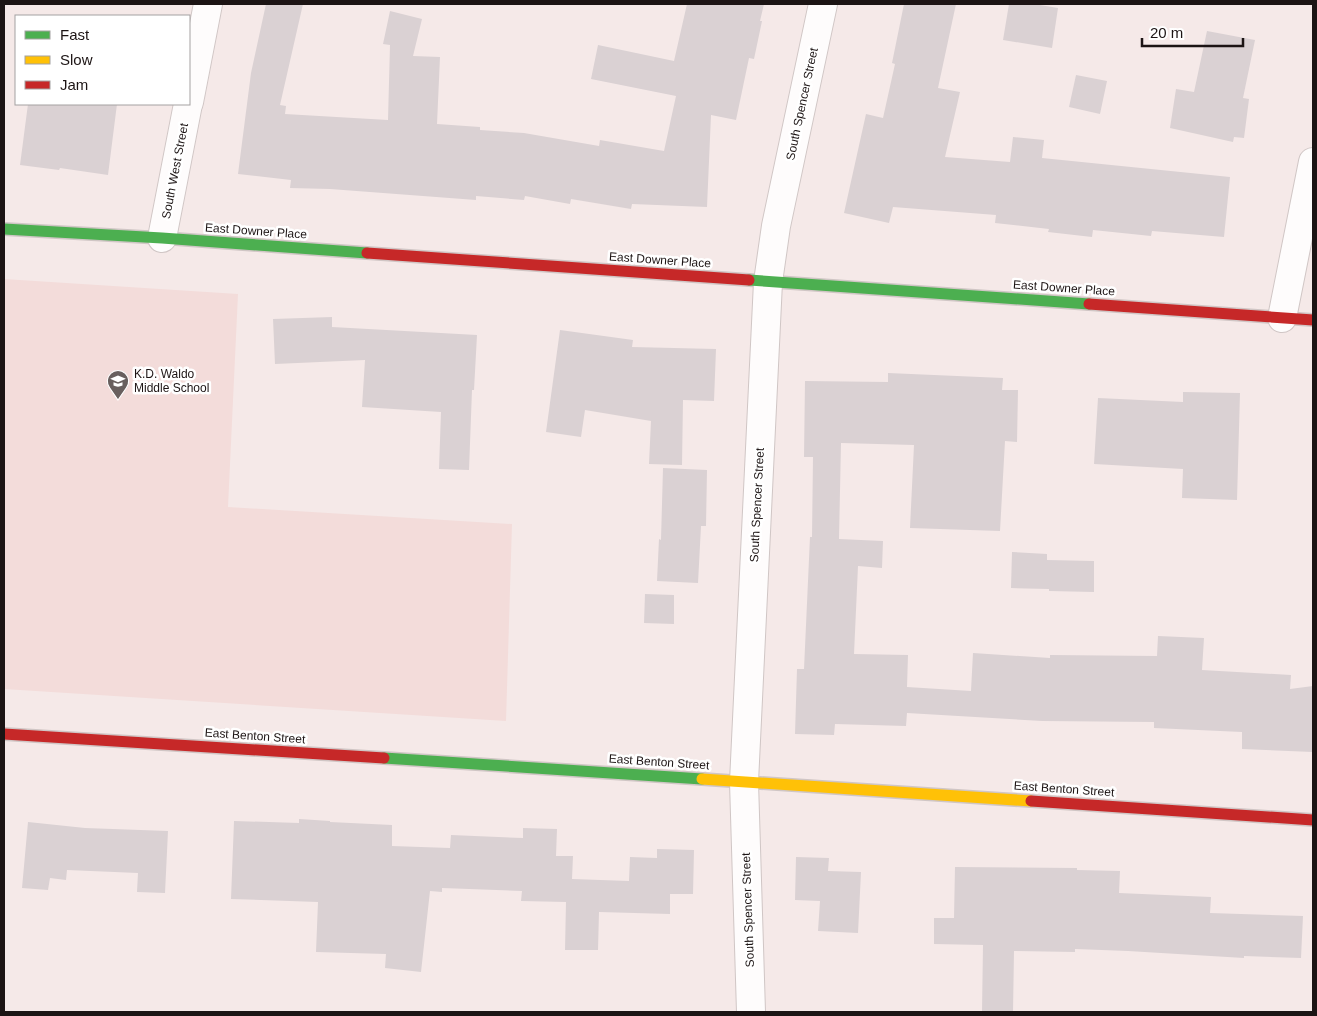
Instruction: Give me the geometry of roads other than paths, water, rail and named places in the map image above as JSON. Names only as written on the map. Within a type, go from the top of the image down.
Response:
[{"type":"street","name":"South West Street","points":[[190,98],[208,4]]},
{"type":"street","name":"South Spencer Street","points":[[751,1012],[744,782],[768,282],[776,226],[823,4]]},
{"type":"street","name":"South West Street","points":[[162,238],[189,105]]},
{"type":"street","points":[[1282,318],[1313,162]]},
{"type":"street","name":"East Downer Place","points":[[4,229],[162,238],[1313,320]]},
{"type":"street","name":"East Benton Street","points":[[4,734],[1313,820]]},
{"type":"place","name":"K.D. Waldo Middle School","points":[[118,400]]}]
